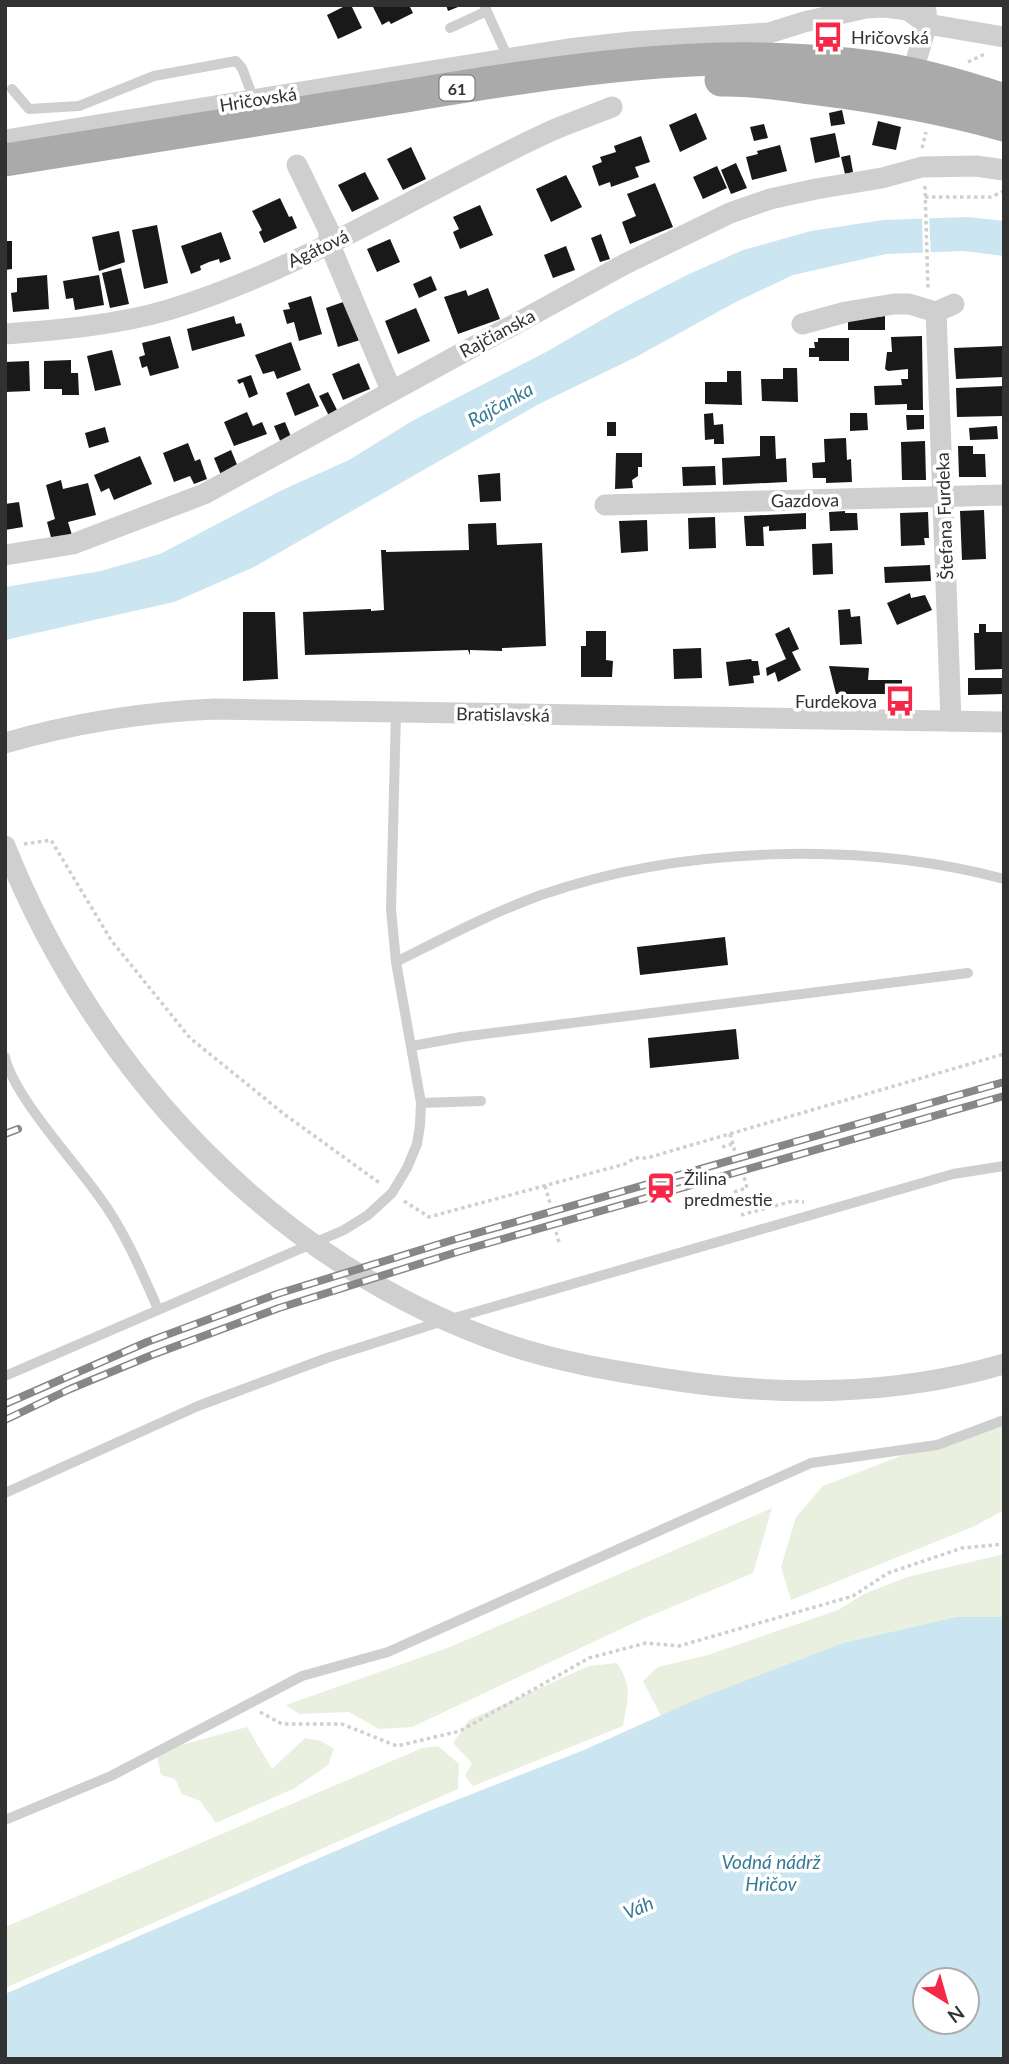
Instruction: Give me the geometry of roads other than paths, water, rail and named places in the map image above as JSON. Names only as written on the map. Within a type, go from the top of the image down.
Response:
[{"type":"main road","name":"Hričovská","points":[[5,160],[438,91],[637,63],[711,60],[804,60],[857,65],[914,99],[1004,125]]},
{"type":"main road","name":"Hričovská","points":[[5,181],[498,102],[638,83],[727,80],[914,99],[1004,100]]},
{"type":"street","name":"Hričovská","points":[[5,140],[508,58],[631,42],[769,33],[804,22],[875,7],[908,10],[926,15],[1000,43]]},
{"type":"street","points":[[914,99],[926,15]]},
{"type":"street","name":"Agátová","points":[[5,334],[72,329],[166,311],[241,284],[554,130],[612,107]]},
{"type":"street","points":[[297,165],[329,231],[329,243],[391,390]]},
{"type":"street","name":"Rajčianska","points":[[5,555],[73,544],[204,494],[625,264],[730,213],[770,199],[882,178],[922,167],[976,166],[1004,170]]},
{"type":"street","name":"Štefana Furdeka","points":[[802,324],[846,312],[894,304],[945,308],[944,496],[951,721]]},
{"type":"street","name":"Gazdova","points":[[606,505],[1004,495]]},
{"type":"street","name":"Bratislavská","points":[[5,743],[80,724],[170,711],[215,709],[1004,722]]},
{"type":"street","points":[[12,846],[19,880],[48,939],[95,1018],[123,1059],[191,1139],[267,1209],[323,1250],[397,1295],[461,1326],[511,1346],[595,1366],[704,1385],[758,1390],[885,1387],[1004,1364]]},
{"type":"lane","points":[[450,28],[485,8],[508,58]]},
{"type":"lane","points":[[12,89],[29,109],[79,106],[154,75],[236,61],[242,68],[254,100]]},
{"type":"lane","points":[[5,1376],[344,1230],[368,1215],[392,1193],[407,1168],[417,1144],[421,1103],[396,962],[391,909],[396,712]]},
{"type":"lane","points":[[396,962],[484,918],[542,895],[610,875],[699,860],[794,854],[911,860],[1004,879]]},
{"type":"lane","points":[[412,1046],[461,1037],[968,973]]},
{"type":"lane","points":[[6,1061],[34,1109],[127,1237],[158,1308]]},
{"type":"lane","points":[[421,1103],[481,1101]]},
{"type":"lane","points":[[5,1493],[198,1406],[437,1322],[953,1174],[1004,1166]]},
{"type":"lane","points":[[5,1820],[111,1776],[302,1676],[388,1652],[811,1463],[937,1446],[1004,1420]]},
{"type":"water","name":"Rajčanka","points":[[967,217],[1004,221],[1004,256],[963,251],[886,254],[793,275],[539,404],[254,567],[174,602],[5,640],[5,587],[101,571],[160,554],[280,491],[349,460],[412,421],[546,352],[619,310],[743,250],[811,231],[883,220]]},
{"type":"water","name":"Vodná nádrž Hričov","points":[[956,1617],[1004,1617],[1004,2057],[5,2059],[5,1994],[426,1812],[584,1750],[695,1700],[843,1643]]},
{"type":"railway","points":[[5,1404],[147,1342],[277,1294],[456,1239],[1004,1082]]},
{"type":"railway","points":[[5,1420],[152,1355],[279,1308],[457,1252],[1004,1096]]},
{"type":"railway","points":[[5,1134],[18,1129]]},
{"type":"place","name":"Hričovská","points":[[828,37]]},
{"type":"place","name":"Furdekova","points":[[900,701]]},
{"type":"place","name":"Žilina predmestie","points":[[661,1188]]},
{"type":"water label","name":"Váh","points":[[638,1907]]}]
